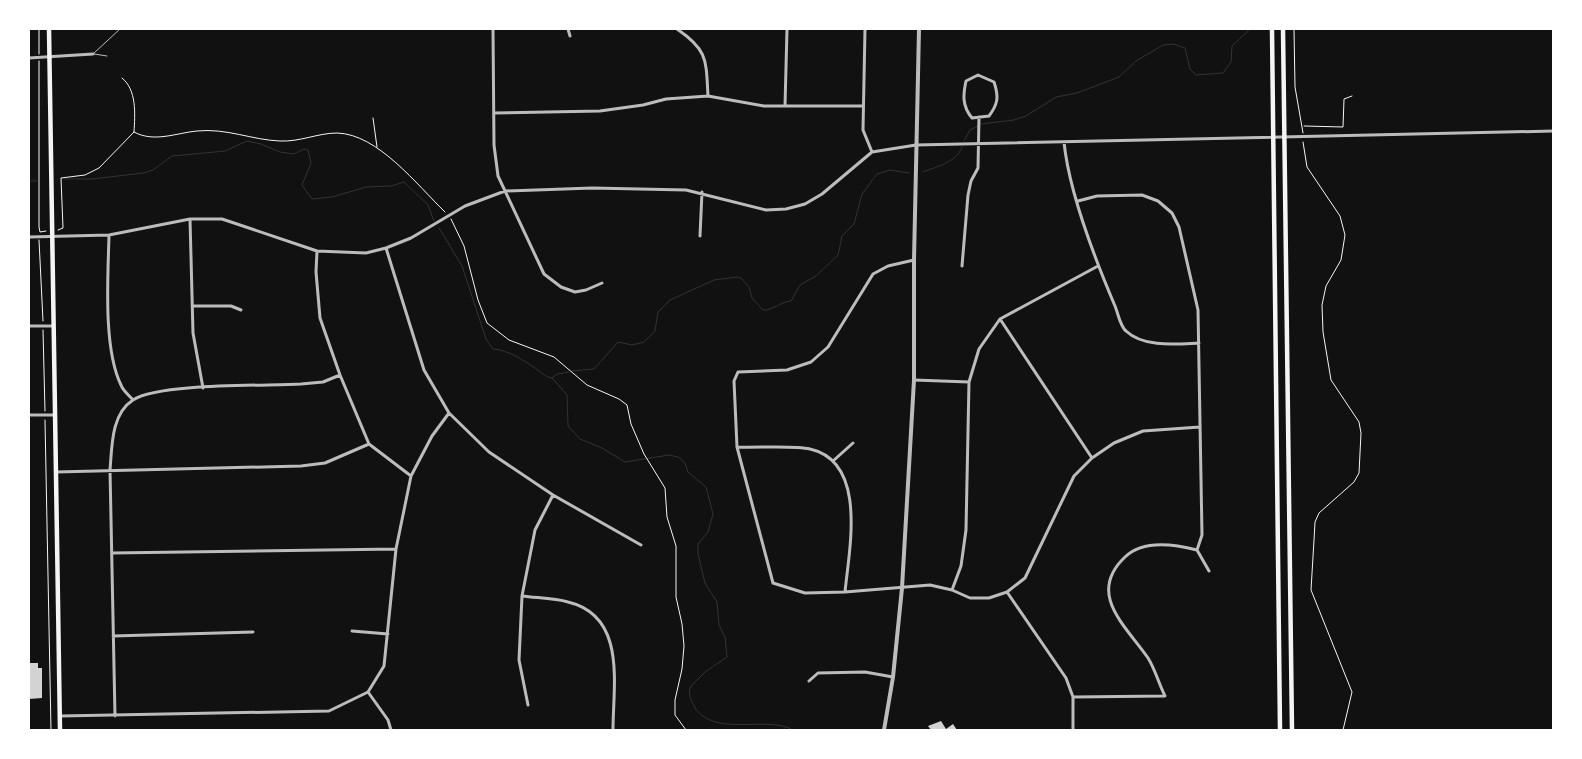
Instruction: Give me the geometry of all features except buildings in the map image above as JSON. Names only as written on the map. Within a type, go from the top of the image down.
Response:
[{"type":"main road","points":[[48,29],[60,730]]},
{"type":"main road","points":[[1272,29],[1280,730]]},
{"type":"main road","points":[[1283,29],[1292,730]]},
{"type":"street","points":[[493,29],[494,161],[498,176],[544,274],[561,287],[575,292],[586,290],[602,283]]},
{"type":"street","points":[[568,29],[570,36]]},
{"type":"street","points":[[677,29],[701,48],[706,66],[708,96]]},
{"type":"street","points":[[785,106],[787,29]]},
{"type":"street","points":[[865,29],[863,130],[872,152]]},
{"type":"street","points":[[884,730],[893,677],[902,588],[914,380],[918,29]]},
{"type":"street","points":[[29,58],[93,54]]},
{"type":"street","points":[[978,76],[986,77],[994,82],[998,92],[998,105],[989,116],[979,117],[972,118],[966,110],[963,94],[966,81],[978,76]]},
{"type":"street","points":[[494,113],[600,111],[636,107],[666,99],[708,96],[764,106],[863,106]]},
{"type":"street","points":[[962,266],[968,195],[971,182],[978,168],[979,117]]},
{"type":"street","points":[[29,237],[52,233],[109,236],[190,219],[222,219],[317,251],[366,253],[386,248],[411,238],[450,217],[464,206],[505,192],[660,188],[702,192],[766,210],[786,210],[805,204],[822,194],[872,152],[916,145],[979,142],[1064,142],[1553,131]]},
{"type":"street","points":[[1064,142],[1066,165],[1098,266],[1125,330],[1144,340],[1163,344],[1199,343]]},
{"type":"street","points":[[700,236],[702,192]]},
{"type":"street","points":[[1078,201],[1097,196],[1142,195],[1158,201],[1172,213],[1180,227],[1198,310],[1202,535],[1197,550]]},
{"type":"street","points":[[190,219],[193,333],[203,388]]},
{"type":"street","points":[[109,236],[108,289],[112,361],[121,387],[133,400]]},
{"type":"street","points":[[386,248],[424,370],[449,413],[489,452],[553,495],[641,544]]},
{"type":"street","points":[[317,251],[316,272],[320,318],[340,376],[369,444],[411,476]]},
{"type":"street","points":[[914,260],[888,266],[873,274],[828,347],[811,362],[786,370],[738,372],[734,381],[737,447],[773,583],[805,593],[845,592],[930,585],[952,590],[970,598],[989,598],[1007,592],[1024,578],[1074,476],[1092,458],[1114,443],[1143,431],[1200,428]]},
{"type":"street","points":[[952,590],[961,566],[966,530],[969,382],[978,349],[1000,319],[1098,266]]},
{"type":"street","points":[[192,306],[232,306],[241,310]]},
{"type":"street","points":[[1000,319],[1092,458]]},
{"type":"street","points":[[29,326],[53,326]]},
{"type":"street","points":[[115,716],[110,470],[113,435],[121,414],[133,400],[156,391],[301,384],[323,382],[340,376]]},
{"type":"street","points":[[914,380],[969,382]]},
{"type":"street","points":[[60,716],[329,711],[368,692],[384,666],[389,634],[396,549],[411,476],[432,436],[449,413]]},
{"type":"street","points":[[29,415],[54,415]]},
{"type":"street","points":[[833,461],[853,443]]},
{"type":"street","points":[[56,472],[301,466],[325,463],[369,444]]},
{"type":"street","points":[[737,447],[811,448],[833,461],[849,486],[851,526],[845,592]]},
{"type":"street","points":[[528,705],[519,660],[522,596],[535,530],[553,495]]},
{"type":"street","points":[[1073,697],[1165,696],[1149,659],[1113,611],[1108,585],[1115,566],[1131,552],[1144,546],[1179,546],[1197,550],[1209,571]]},
{"type":"street","points":[[112,552],[396,549]]},
{"type":"street","points":[[1007,592],[1066,678],[1073,697],[1073,730]]},
{"type":"street","points":[[522,596],[569,602],[593,613],[608,631],[614,655],[613,730]]},
{"type":"street","points":[[352,631],[389,634]]},
{"type":"street","points":[[113,636],[253,632]]},
{"type":"street","points":[[808,681],[818,673],[865,672],[893,677]]},
{"type":"street","points":[[368,692],[388,720],[391,730]]},
{"type":"lane","points":[[93,54],[120,29]]},
{"type":"lane","points":[[93,54],[107,56]]},
{"type":"path","points":[[39,29],[40,234],[51,730]]},
{"type":"path","points":[[1294,29],[1295,87],[1303,126],[1307,167],[1340,216],[1345,235],[1341,260],[1326,286],[1322,305],[1323,332],[1331,380],[1359,422],[1361,433],[1359,474],[1354,482],[1319,513],[1315,522],[1313,550],[1311,590],[1352,692],[1343,730]]},
{"type":"path","points":[[40,234],[52,233],[63,228],[61,178],[85,175],[99,168],[134,132],[133,94],[129,84],[122,78]]},
{"type":"path","points":[[1303,126],[1343,127],[1344,98],[1352,96]]},
{"type":"path","points":[[373,118],[377,148]]},
{"type":"path","points":[[134,132],[151,138],[216,130],[279,141],[339,133],[364,139],[377,148],[450,217],[464,246],[478,300],[488,323],[509,340],[554,357],[586,385],[619,399],[627,405],[636,438],[645,458],[666,488],[667,517],[676,546],[676,597],[682,624],[684,646],[683,664],[675,700],[675,715],[686,730]]},
{"type":"waterway","points":[[981,124],[1014,120],[1026,116],[1056,97],[1077,93],[1119,77],[1136,61],[1163,45],[1173,44],[1185,48],[1190,69],[1196,75],[1223,73],[1231,62],[1232,46],[1250,29]]},
{"type":"waterway","points":[[964,141],[970,130],[978,126]]},
{"type":"waterway","points":[[64,179],[92,179],[143,173],[153,170],[172,156],[225,151],[247,141],[261,144],[280,152],[294,154],[304,149],[308,150],[311,163],[302,185],[312,199],[332,197],[366,187],[391,186],[404,182],[428,205],[434,221]]},
{"type":"waterway","points":[[923,172],[940,166],[956,157],[962,147]]},
{"type":"waterway","points":[[572,371],[594,369],[618,342],[632,345],[644,342],[655,331],[658,312],[670,300],[714,280],[741,278],[749,287],[752,298],[763,310],[791,301],[800,285],[816,276],[838,255],[842,236],[854,224],[862,194],[877,174],[890,170],[909,173]]},
{"type":"waterway","points":[[29,181],[37,181]]},
{"type":"waterway","points":[[439,228],[462,266],[486,339],[493,349],[515,356],[552,378],[567,395],[568,426],[580,439],[602,448],[625,462],[669,455],[678,457],[685,463],[688,472],[706,487],[713,514],[708,532],[698,544],[698,554],[705,583],[717,602],[719,625],[725,637],[727,657],[705,672],[691,686],[691,700],[701,715],[712,721],[725,724],[769,724],[793,730]]},
{"type":"waterway","points":[[552,378],[557,374],[569,372]]}]
